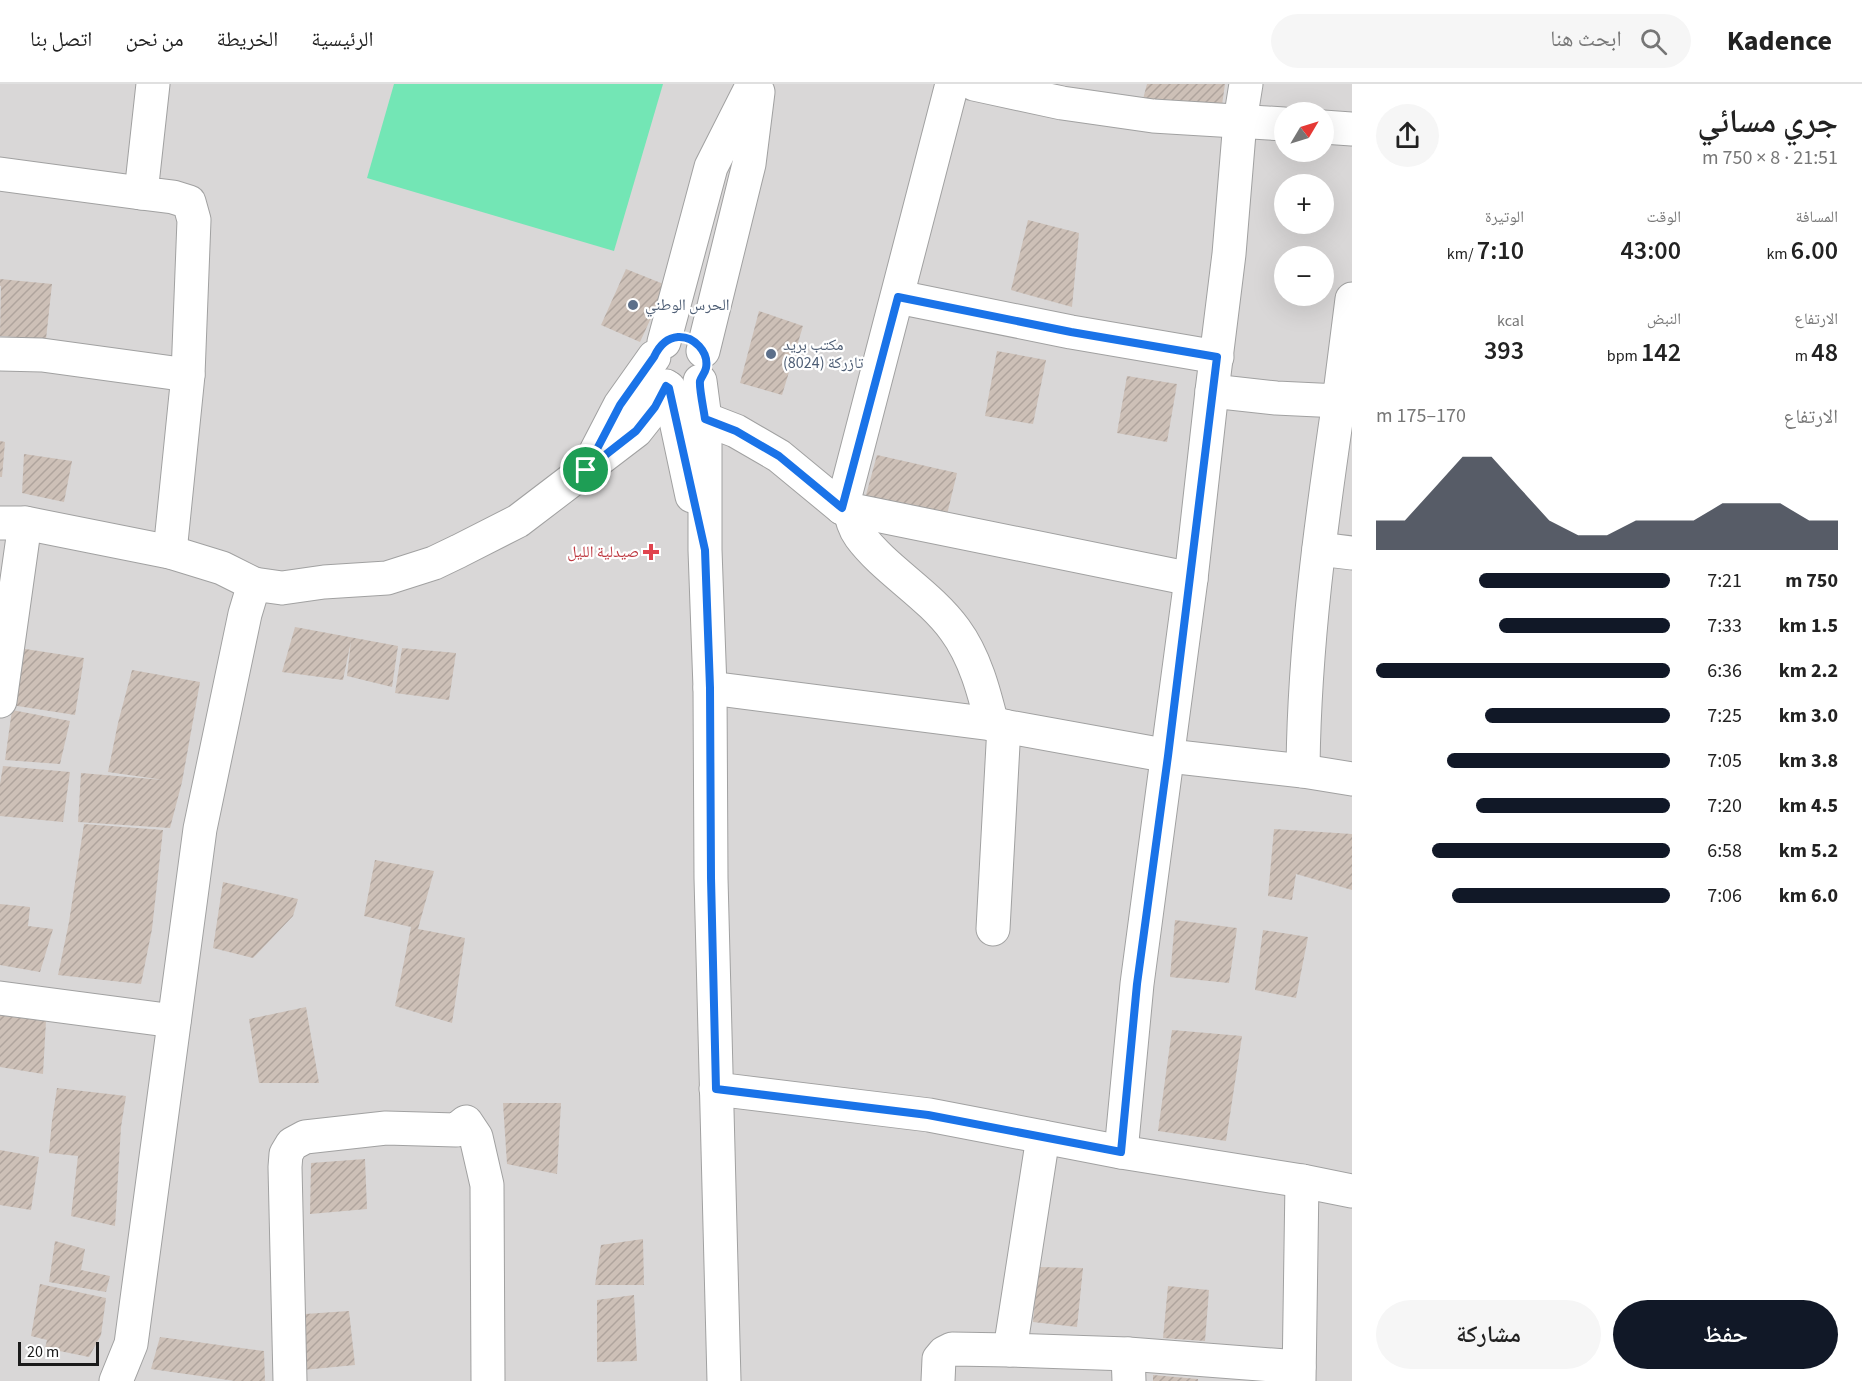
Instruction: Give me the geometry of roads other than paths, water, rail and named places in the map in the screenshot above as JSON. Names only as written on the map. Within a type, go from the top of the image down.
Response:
[{"type":"street","points":[[141,193],[153,84]]},
{"type":"street","points":[[705,550],[663,368],[711,167],[753,84]]},
{"type":"street","points":[[663,368],[683,390],[690,388],[702,366],[749,164],[759,84]]},
{"type":"street","points":[[846,509],[952,84]]},
{"type":"street","points":[[1121,1152],[1137,984],[1191,579],[1229,254],[1240,121],[1246,84]]},
{"type":"street","points":[[981,85],[1062,102],[1153,116],[1274,123]]},
{"type":"street","points":[[1334,128],[1352,129]]},
{"type":"street","points":[[0,174],[173,197],[189,202],[194,220],[188,375],[170,552]]},
{"type":"street","points":[[898,297],[1071,332],[1217,357]]},
{"type":"street","points":[[1303,771],[1304,712],[1319,549],[1346,402],[1352,299]]},
{"type":"street","points":[[0,701],[12,523],[170,552],[222,568],[254,584],[282,588],[324,582],[387,578],[434,563],[518,521],[586,470],[620,405],[663,368],[672,338],[690,339],[702,366],[705,419],[711,878],[724,1381]]},
{"type":"street","points":[[0,354],[42,355],[188,375]]},
{"type":"street","points":[[1212,391],[1346,402]]},
{"type":"street","points":[[705,419],[736,431],[779,456],[846,509],[860,536],[880,558],[920,592],[955,629],[970,654],[998,725],[993,929]]},
{"type":"street","points":[[846,509],[1191,579]]},
{"type":"street","points":[[1319,549],[1352,553]]},
{"type":"street","points":[[116,1381],[131,1344],[200,830],[245,614],[254,584]]},
{"type":"street","points":[[710,688],[998,725],[1168,756],[1303,771],[1352,779]]},
{"type":"street","points":[[0,998],[174,1021]]},
{"type":"street","points":[[716,1089],[928,1115],[1121,1152],[1352,1191]]},
{"type":"street","points":[[290,1381],[285,1167],[286,1154],[292,1144],[305,1137],[386,1128],[456,1130],[466,1122],[476,1137],[488,1185],[488,1381]]},
{"type":"street","points":[[1010,1350],[1043,1137]]},
{"type":"street","points":[[938,1381],[939,1359],[952,1349],[1010,1350],[1128,1367],[1299,1374],[1302,1181]]},
{"type":"place","name":"الحرس الوطني","points":[[633,305]]},
{"type":"place","name":"مكتب بريد تازركة (8024)","points":[[771,354]]},
{"type":"place","name":"صيدلية الليل","points":[[651,552]]}]
